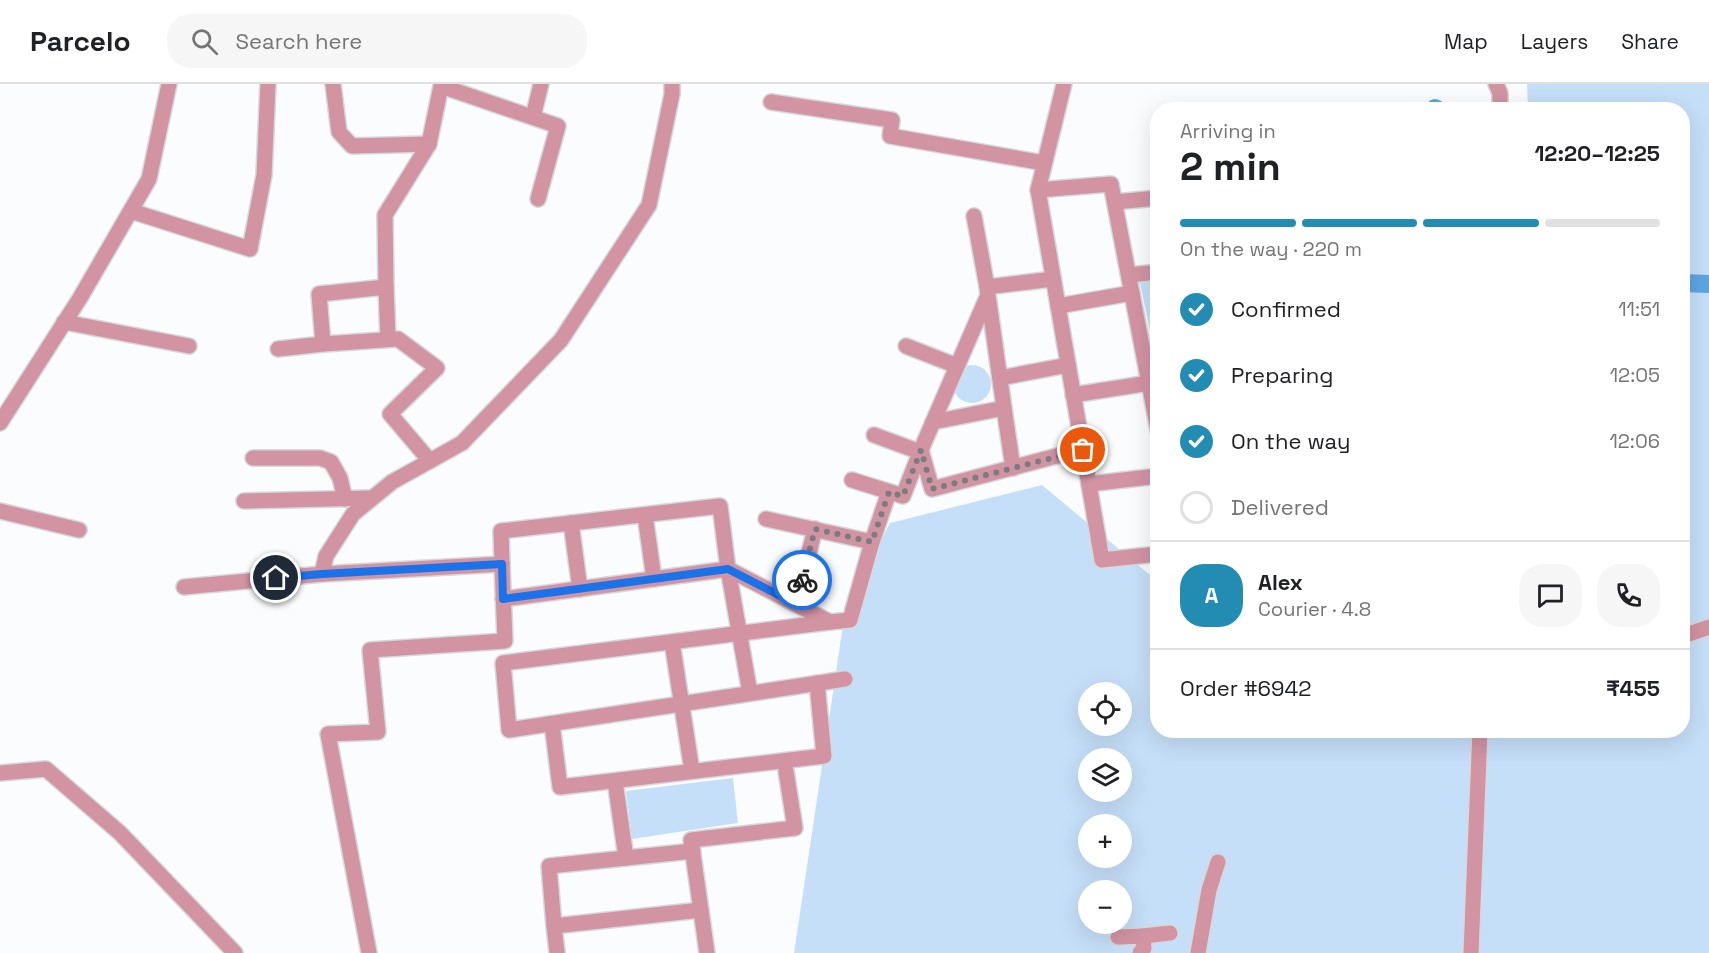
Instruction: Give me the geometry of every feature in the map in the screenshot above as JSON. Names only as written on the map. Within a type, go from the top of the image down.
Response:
[{"type":"street","points":[[0,423],[64,322],[149,179],[169,84]]},
{"type":"street","points":[[131,211],[250,249],[264,175],[268,84]]},
{"type":"street","points":[[333,84],[339,132],[352,146],[429,144]]},
{"type":"street","points":[[533,117],[541,84]]},
{"type":"street","points":[[322,574],[326,556],[354,514],[370,498],[392,482],[462,443],[561,340],[649,205],[672,84]]},
{"type":"street","points":[[1064,84],[1038,190],[1102,560],[1150,555]]},
{"type":"street","points":[[388,339],[385,214],[429,144],[441,85],[558,126],[538,199]]},
{"type":"street","points":[[771,102],[892,120],[890,136],[1044,163]]},
{"type":"street","points":[[1038,190],[1112,184],[1150,388]]},
{"type":"street","points":[[1115,202],[1150,199]]},
{"type":"street","points":[[974,216],[1013,468]]},
{"type":"street","points":[[1129,275],[1150,273]]},
{"type":"street","points":[[987,291],[1053,279]]},
{"type":"street","points":[[323,344],[319,294],[386,287]]},
{"type":"street","points":[[852,480],[903,496],[987,291]]},
{"type":"street","points":[[1058,306],[1132,293]]},
{"type":"street","points":[[64,322],[189,346]]},
{"type":"street","points":[[278,349],[398,339],[437,368],[390,414],[430,461]]},
{"type":"street","points":[[906,346],[957,366]]},
{"type":"street","points":[[1000,378],[1068,365]]},
{"type":"street","points":[[1074,395],[1149,383]]},
{"type":"street","points":[[933,422],[1004,408]]},
{"type":"street","points":[[874,435],[921,451]]},
{"type":"street","points":[[921,451],[932,489],[1083,450]]},
{"type":"street","points":[[254,458],[320,458],[331,462],[340,478],[345,499]]},
{"type":"street","points":[[1089,484],[1150,477]]},
{"type":"street","points":[[503,663],[850,620],[889,492]]},
{"type":"street","points":[[244,501],[370,498]]},
{"type":"street","points":[[750,693],[728,569],[720,506],[501,531],[505,640],[503,663],[509,730],[844,679]]},
{"type":"street","points":[[0,511],[79,530]]},
{"type":"street","points":[[645,515],[654,579]]},
{"type":"street","points":[[766,519],[872,542]]},
{"type":"street","points":[[572,523],[580,589]]},
{"type":"street","points":[[796,604],[815,529]]},
{"type":"street","points":[[184,587],[322,574],[502,564]]},
{"type":"street","points":[[503,599],[728,569],[830,622]]},
{"type":"street","points":[[1690,634],[1709,627]]},
{"type":"street","points":[[369,953],[328,734],[378,732],[370,650],[505,640]]},
{"type":"street","points":[[672,642],[693,771]]},
{"type":"street","points":[[552,724],[560,787],[824,756],[817,683]]},
{"type":"street","points":[[1471,953],[1480,738]]},
{"type":"street","points":[[0,773],[46,769],[120,832],[235,953]]},
{"type":"street","points":[[707,953],[691,840],[795,828],[786,771]]},
{"type":"street","points":[[615,781],[626,858]]},
{"type":"street","points":[[557,952],[549,866],[693,851]]},
{"type":"street","points":[[1198,953],[1209,890],[1218,862]]},
{"type":"street","points":[[554,926],[701,910]]},
{"type":"street","points":[[1118,937],[1170,933]]},
{"type":"street","points":[[1140,953],[1144,948],[1143,936]]},
{"type":"shaded area","points":[[1527,84],[1709,84],[1709,953],[794,953],[845,612],[890,523],[1042,485],[1150,575],[1150,738],[1690,738],[1690,102],[1528,102]]},
{"type":"shaded area","points":[[1150,281],[1150,330],[1140,283]]},
{"type":"shaded area","points":[[972,365],[979,366],[985,371],[990,377],[990,391],[985,397],[979,402],[972,403],[965,402],[959,397],[954,391],[953,384],[954,377],[959,371],[965,366]]},
{"type":"shaded area","points":[[733,778],[738,823],[632,839],[626,791]]},
{"type":"waterway","points":[[1690,283],[1709,284]]},
{"type":"way so far","points":[[802,580],[815,529],[872,542],[889,492],[903,496],[921,450],[932,489],[1083,450]]},
{"type":"route","points":[[276,578],[502,564],[503,599],[728,569],[796,604],[802,580]]}]
